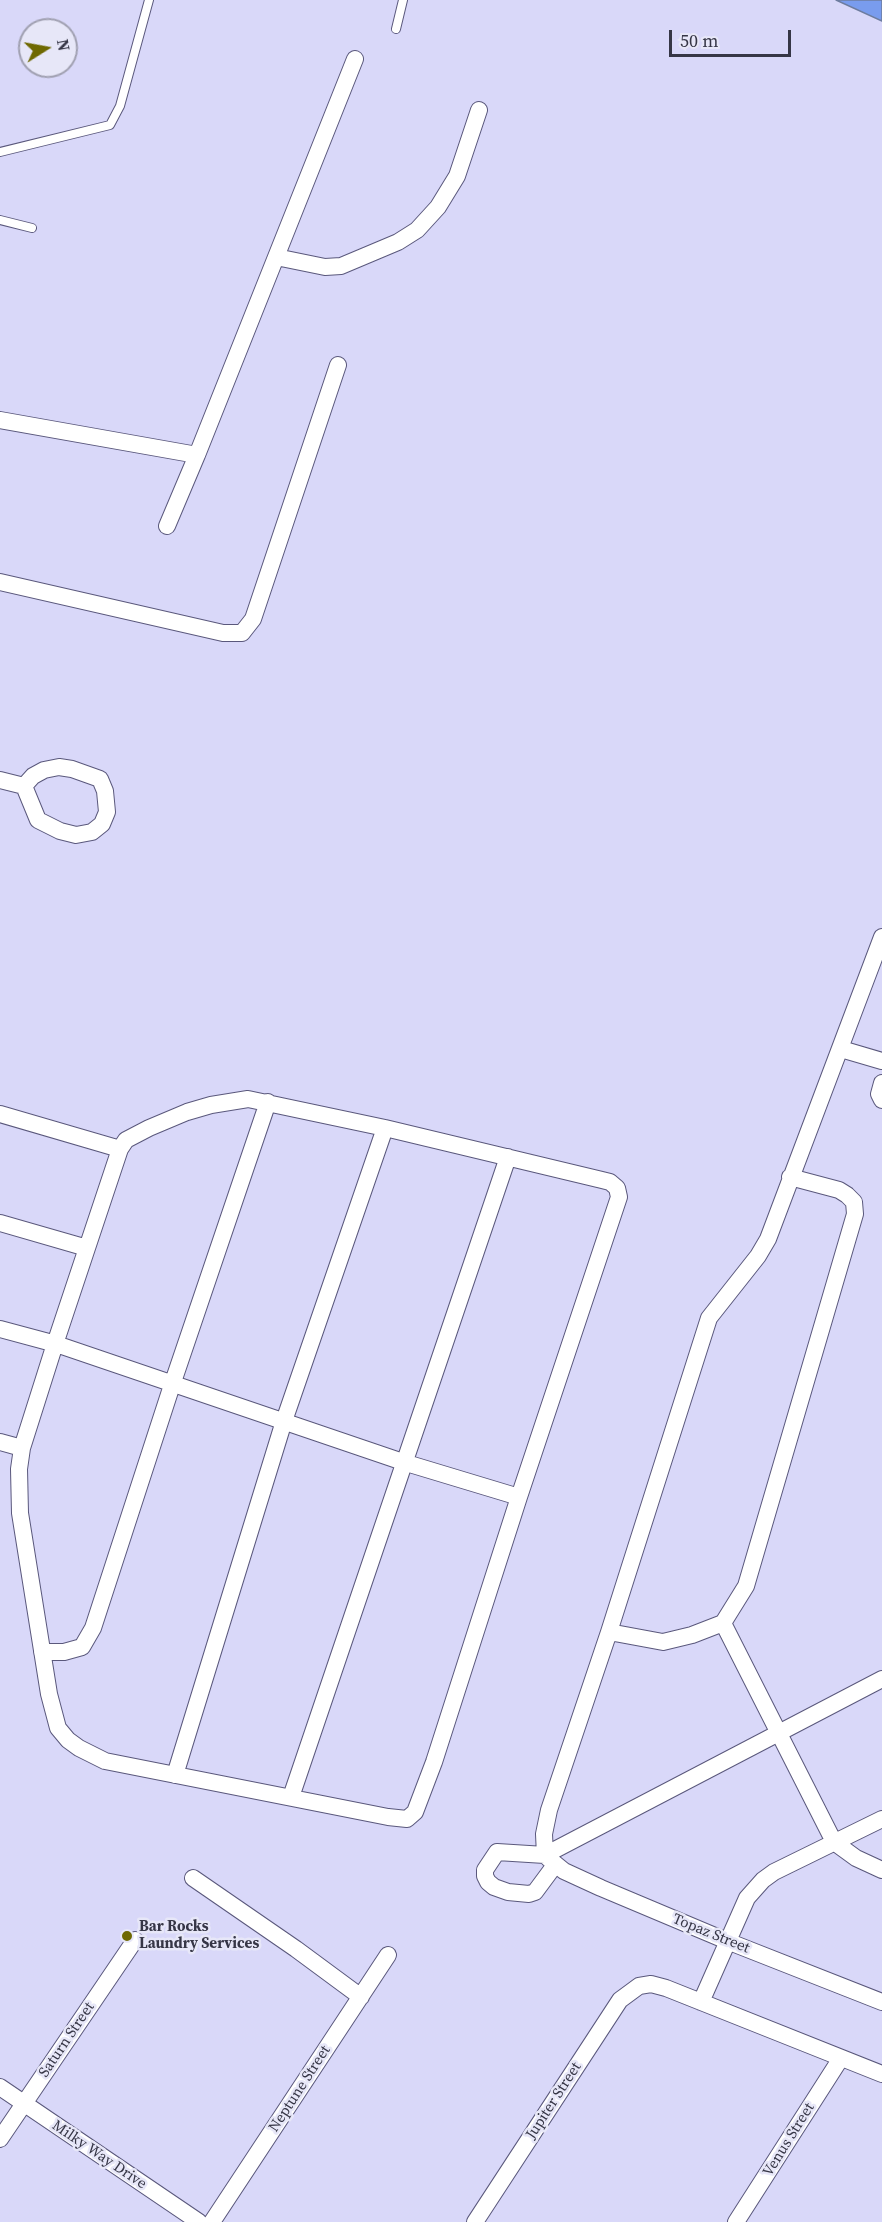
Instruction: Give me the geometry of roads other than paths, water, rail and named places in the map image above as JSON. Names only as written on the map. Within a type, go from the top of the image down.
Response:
[{"type":"street","points":[[167,526],[355,59]]},
{"type":"street","points":[[276,257],[325,267],[341,266],[398,242],[417,230],[438,207],[457,176],[478,110]]},
{"type":"street","points":[[0,582],[223,633],[242,633],[253,619],[338,365]]},
{"type":"street","points":[[0,420],[197,455]]},
{"type":"street","points":[[58,767],[72,769],[100,779],[105,791],[107,812],[102,824],[92,832],[76,835],[60,831],[38,819],[24,786],[33,776],[44,770],[58,767]]},
{"type":"street","points":[[0,780],[24,786]]},
{"type":"street","points":[[882,937],[768,1239],[758,1256],[710,1318],[549,1810],[544,1834],[550,1860],[882,1679]]},
{"type":"street","points":[[841,1048],[882,1061]]},
{"type":"street","points":[[882,1083],[879,1094],[882,1100]]},
{"type":"street","points":[[248,1099],[268,1102],[610,1182],[616,1188],[618,1197],[434,1762],[415,1812],[399,1820],[105,1761],[68,1740],[58,1728],[49,1694],[18,1492],[19,1469],[22,1448],[120,1149],[126,1140],[187,1112],[229,1101],[248,1099]]},
{"type":"street","points":[[42,1652],[64,1652],[82,1647],[93,1628],[268,1102]]},
{"type":"street","points":[[0,1114],[120,1149]]},
{"type":"street","points":[[175,1775],[284,1421],[385,1128]]},
{"type":"street","points":[[291,1797],[508,1157]]},
{"type":"street","points":[[609,1632],[663,1642],[692,1635],[723,1623],[746,1586],[855,1214],[854,1202],[839,1190],[790,1177]]},
{"type":"street","points":[[0,1223],[87,1248]]},
{"type":"street","points":[[0,1329],[56,1344],[404,1462],[519,1497]]},
{"type":"street","points":[[0,1442],[22,1448]]},
{"type":"street","points":[[723,1623],[834,1842],[856,1858],[882,1870]]},
{"type":"street","points":[[882,1819],[774,1872],[763,1880],[747,1898],[701,2002],[882,2074]]},
{"type":"street","name":"Topaz Street","points":[[550,1860],[601,1888],[882,2002]]},
{"type":"street","points":[[193,1878],[361,1997]]},
{"type":"street","name":"Saturn Street","points":[[0,2139],[135,1940]]},
{"type":"street","name":"Neptune Street","points":[[212,2222],[388,1955]]},
{"type":"street","name":"Jupiter Street","points":[[475,2222],[620,2000],[639,1986],[651,1984],[701,2002]]},
{"type":"street","name":"Venus Street","points":[[736,2222],[841,2058]]},
{"type":"street","name":"Milky Way Drive","points":[[0,2088],[199,2222]]},
{"type":"lane","points":[[0,152],[110,125],[120,106],[149,0]]},
{"type":"lane","points":[[396,29],[403,0]]},
{"type":"lane","points":[[0,220],[32,228]]},
{"type":"place","name":"Bar Rocks Laundry Services","points":[[127,1936]]}]
